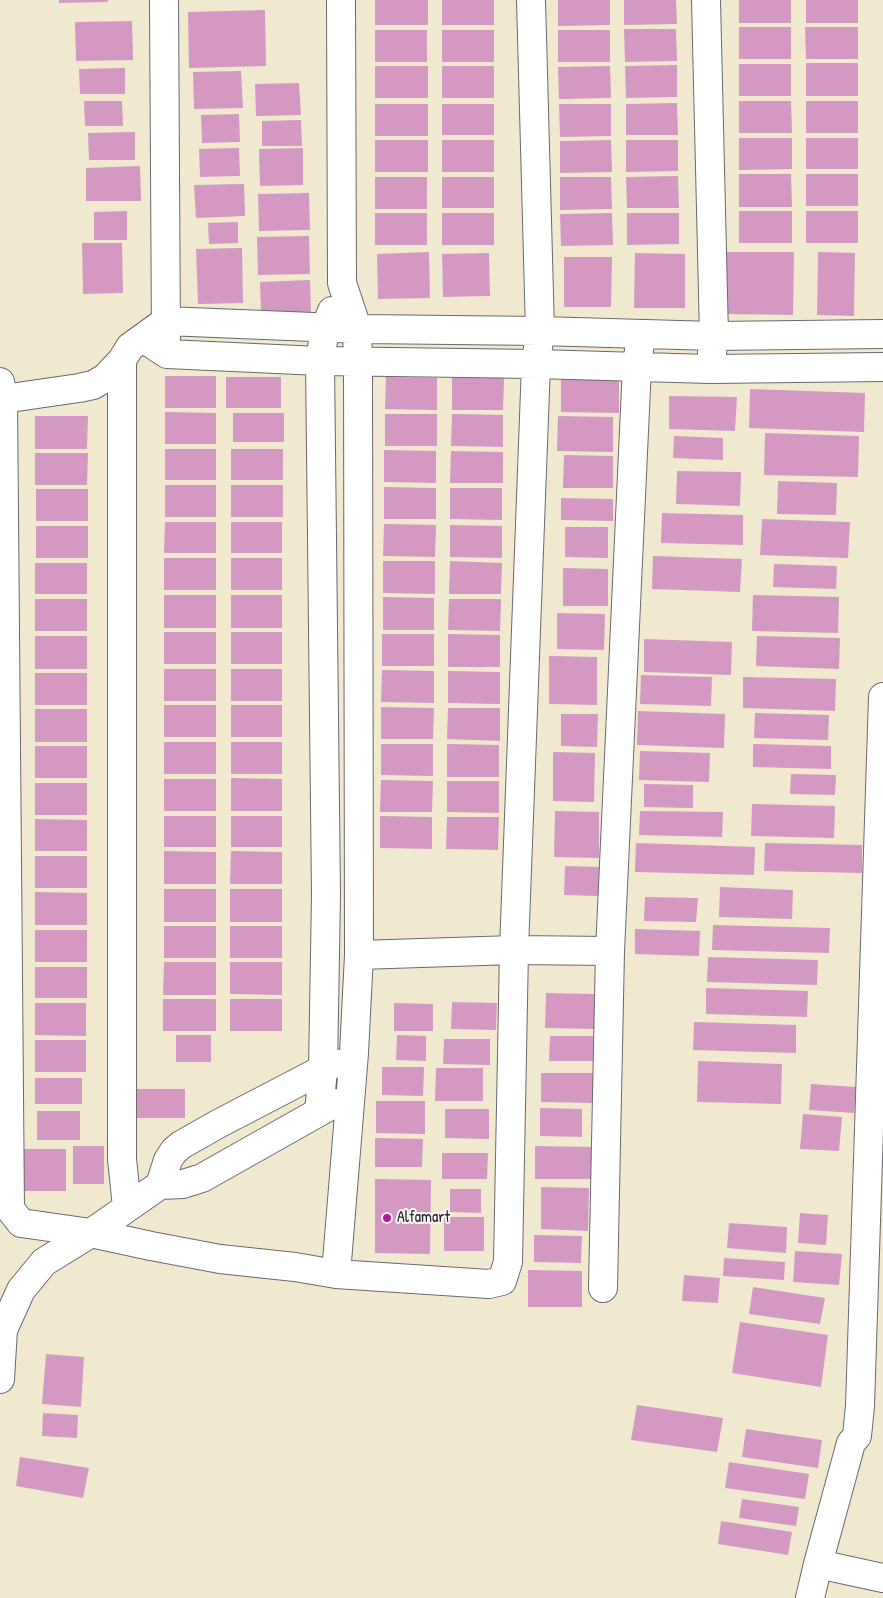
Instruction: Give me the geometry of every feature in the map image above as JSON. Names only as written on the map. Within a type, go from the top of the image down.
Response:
[{"type":"street","points":[[164,0],[167,354]]},
{"type":"street","points":[[336,1274],[354,1053],[359,955],[358,361],[357,328],[342,283],[341,0]]},
{"type":"street","points":[[531,0],[540,331],[536,364],[514,950],[508,1262],[502,1281],[489,1284],[336,1274],[295,1267],[220,1259],[91,1233],[21,1223],[10,1209],[2,391],[79,388],[92,385],[105,378],[122,360],[130,347],[166,321],[325,328],[540,331],[714,336],[883,334]]},
{"type":"street","points":[[706,0],[714,336],[710,369]]},
{"type":"street","points":[[319,1112],[323,1070],[326,895],[320,361],[325,328],[342,283]]},
{"type":"street","points":[[603,1288],[610,951],[636,366],[641,334]]},
{"type":"street","points":[[143,338],[167,354],[320,361],[710,369],[883,366]]},
{"type":"street","points":[[122,360],[122,1159],[127,1207]]},
{"type":"street","points":[[810,1598],[852,1443],[857,1436],[860,1406],[878,1020],[883,697]]},
{"type":"street","points":[[326,895],[359,895]]},
{"type":"street","points":[[359,955],[514,950],[610,951]]},
{"type":"street","points":[[160,1185],[168,1160],[174,1151],[218,1124],[354,1053]]},
{"type":"street","points":[[0,1370],[2,1330],[21,1290],[44,1262],[91,1233],[160,1185],[194,1182],[351,1094]]},
{"type":"street","points":[[218,1124],[237,1159]]},
{"type":"street","points":[[818,1564],[883,1578]]},
{"type":"building","points":[[59,0],[108,0],[108,2],[59,3]]},
{"type":"building","points":[[375,0],[428,0],[428,25],[375,25]]},
{"type":"building","points":[[442,0],[494,0],[494,25],[442,25]]},
{"type":"building","points":[[558,0],[610,0],[610,25],[558,26]]},
{"type":"building","points":[[624,0],[676,0],[677,24],[624,25]]},
{"type":"building","points":[[739,0],[791,0],[791,23],[739,23]]},
{"type":"building","points":[[806,0],[858,0],[858,23],[806,23]]},
{"type":"building","points":[[265,10],[266,66],[189,68],[188,12]]},
{"type":"building","points":[[132,21],[133,60],[76,61],[75,22]]},
{"type":"building","points":[[739,27],[791,27],[791,59],[739,59]]},
{"type":"building","points":[[805,27],[858,27],[858,59],[806,59]]},
{"type":"building","points":[[624,29],[676,29],[677,61],[625,62]]},
{"type":"building","points":[[375,30],[427,30],[427,62],[375,62]]},
{"type":"building","points":[[442,30],[494,30],[494,62],[442,62]]},
{"type":"building","points":[[558,30],[610,30],[610,62],[558,62]]},
{"type":"building","points":[[806,63],[858,63],[858,96],[806,96]]},
{"type":"building","points":[[739,64],[791,64],[791,96],[739,96]]},
{"type":"building","points":[[677,65],[677,97],[626,98],[625,66]]},
{"type":"building","points":[[375,66],[428,66],[428,98],[375,98]]},
{"type":"building","points":[[442,66],[494,66],[494,98],[442,98]]},
{"type":"building","points":[[610,66],[611,98],[559,99],[558,67]]},
{"type":"building","points":[[125,68],[125,94],[80,94],[79,69]]},
{"type":"building","points":[[241,71],[243,108],[194,109],[193,72]]},
{"type":"building","points":[[299,83],[301,115],[256,116],[255,84]]},
{"type":"building","points":[[84,101],[122,101],[123,126],[85,126]]},
{"type":"building","points":[[739,101],[791,101],[792,133],[739,133]]},
{"type":"building","points":[[806,101],[858,101],[858,133],[806,133]]},
{"type":"building","points":[[677,103],[678,135],[626,135],[626,104]]},
{"type":"building","points":[[375,104],[428,104],[428,136],[375,136]]},
{"type":"building","points":[[442,104],[494,104],[494,135],[442,135]]},
{"type":"building","points":[[559,104],[611,104],[611,136],[560,137]]},
{"type":"building","points":[[239,114],[240,142],[202,143],[201,115]]},
{"type":"building","points":[[301,120],[302,146],[262,146],[262,121]]},
{"type":"building","points":[[135,132],[135,160],[89,160],[88,133]]},
{"type":"building","points":[[739,138],[792,138],[792,169],[739,170]]},
{"type":"building","points":[[806,138],[858,138],[858,169],[806,169]]},
{"type":"building","points":[[375,140],[428,140],[428,172],[375,172]]},
{"type":"building","points":[[442,140],[494,140],[494,172],[442,172]]},
{"type":"building","points":[[611,140],[612,172],[560,173],[560,141]]},
{"type":"building","points":[[626,140],[678,140],[678,171],[626,172]]},
{"type":"building","points":[[239,148],[240,176],[200,177],[199,149]]},
{"type":"building","points":[[303,148],[303,185],[260,186],[259,149]]},
{"type":"building","points":[[140,166],[141,201],[86,201],[86,168]]},
{"type":"building","points":[[739,174],[791,174],[792,207],[739,207]]},
{"type":"building","points":[[806,174],[858,174],[858,206],[806,206]]},
{"type":"building","points":[[678,176],[679,208],[627,208],[626,177]]},
{"type":"building","points":[[375,177],[427,177],[427,209],[375,209]]},
{"type":"building","points":[[442,177],[494,177],[494,208],[442,208]]},
{"type":"building","points":[[560,177],[611,177],[612,209],[560,210]]},
{"type":"building","points":[[244,184],[245,216],[196,218],[194,185]]},
{"type":"building","points":[[309,193],[310,230],[259,231],[258,194]]},
{"type":"building","points":[[127,211],[127,240],[94,240],[94,212]]},
{"type":"building","points":[[739,211],[792,211],[792,243],[739,243]]},
{"type":"building","points":[[806,211],[858,211],[858,243],[806,243]]},
{"type":"building","points":[[375,213],[427,213],[427,245],[375,245]]},
{"type":"building","points":[[442,213],[494,213],[494,245],[442,245]]},
{"type":"building","points":[[612,213],[613,245],[561,246],[560,214]]},
{"type":"building","points":[[627,213],[679,213],[679,244],[627,245]]},
{"type":"building","points":[[238,222],[238,243],[209,244],[208,223]]},
{"type":"building","points":[[309,236],[310,274],[258,275],[257,237]]},
{"type":"building","points":[[82,243],[122,243],[123,293],[83,294]]},
{"type":"building","points":[[242,248],[243,303],[198,304],[196,249]]},
{"type":"building","points":[[429,252],[430,298],[378,299],[377,254]]},
{"type":"building","points":[[727,252],[794,252],[793,315],[726,314]]},
{"type":"building","points":[[818,252],[855,253],[854,316],[817,315]]},
{"type":"building","points":[[489,253],[490,296],[443,297],[442,254]]},
{"type":"building","points":[[635,253],[685,254],[685,308],[634,308]]},
{"type":"building","points":[[564,257],[612,257],[611,307],[564,307]]},
{"type":"building","points":[[310,280],[311,312],[261,313],[260,282]]},
{"type":"building","points":[[561,375],[619,376],[619,413],[561,412]]},
{"type":"building","points":[[165,376],[216,376],[216,408],[165,408]]},
{"type":"building","points":[[226,377],[281,377],[281,408],[226,408]]},
{"type":"building","points":[[386,377],[437,378],[437,410],[385,409]]},
{"type":"building","points":[[452,378],[504,378],[503,410],[452,410]]},
{"type":"building","points":[[750,389],[865,393],[864,432],[749,428]]},
{"type":"building","points":[[669,396],[737,397],[735,431],[669,429]]},
{"type":"building","points":[[165,412],[216,413],[216,444],[165,444]]},
{"type":"building","points":[[233,413],[284,413],[284,442],[233,442]]},
{"type":"building","points":[[385,414],[437,414],[437,446],[385,446]]},
{"type":"building","points":[[452,414],[503,415],[503,447],[451,446]]},
{"type":"building","points":[[35,416],[88,416],[87,449],[35,449]]},
{"type":"building","points":[[558,416],[613,417],[613,452],[557,451]]},
{"type":"building","points":[[765,433],[859,436],[858,477],[764,475]]},
{"type":"building","points":[[674,436],[723,438],[723,460],[673,458]]},
{"type":"building","points":[[165,449],[216,449],[216,480],[165,480]]},
{"type":"building","points":[[231,449],[283,449],[283,480],[231,480]]},
{"type":"building","points":[[384,450],[436,451],[436,483],[384,482]]},
{"type":"building","points":[[451,451],[503,452],[503,483],[450,483]]},
{"type":"building","points":[[35,453],[88,453],[87,485],[35,485]]},
{"type":"building","points":[[564,455],[613,456],[613,488],[563,488]]},
{"type":"building","points":[[677,471],[741,472],[740,506],[676,504]]},
{"type":"building","points":[[778,481],[837,483],[836,515],[777,514]]},
{"type":"building","points":[[165,485],[216,485],[216,517],[165,517]]},
{"type":"building","points":[[231,485],[283,485],[283,517],[231,517]]},
{"type":"building","points":[[384,487],[436,488],[436,519],[384,519]]},
{"type":"building","points":[[450,488],[502,488],[502,520],[450,519]]},
{"type":"building","points":[[36,489],[88,489],[88,521],[36,521]]},
{"type":"building","points":[[561,498],[613,499],[613,521],[561,520]]},
{"type":"building","points":[[662,513],[743,515],[743,545],[661,543]]},
{"type":"building","points":[[762,519],[850,522],[848,558],[760,555]]},
{"type":"building","points":[[165,522],[216,522],[216,553],[164,553]]},
{"type":"building","points":[[231,522],[282,522],[282,553],[231,553]]},
{"type":"building","points":[[384,524],[436,525],[435,557],[383,556]]},
{"type":"building","points":[[450,525],[502,526],[502,558],[450,557]]},
{"type":"building","points":[[36,526],[88,526],[88,558],[36,558]]},
{"type":"building","points":[[565,527],[608,527],[608,558],[565,557]]},
{"type":"building","points":[[653,556],[742,559],[740,592],[652,589]]},
{"type":"building","points":[[164,558],[216,558],[216,590],[164,590]]},
{"type":"building","points":[[231,558],[282,558],[282,590],[231,590]]},
{"type":"building","points":[[383,561],[435,561],[435,594],[383,593]]},
{"type":"building","points":[[450,561],[502,563],[501,594],[449,594]]},
{"type":"building","points":[[35,563],[87,563],[87,594],[35,594]]},
{"type":"building","points":[[774,564],[837,566],[836,589],[773,587]]},
{"type":"building","points":[[563,568],[608,569],[608,606],[563,606]]},
{"type":"building","points":[[164,595],[216,595],[216,628],[164,628]]},
{"type":"building","points":[[231,595],[282,595],[282,628],[231,628]]},
{"type":"building","points":[[753,595],[839,597],[838,633],[752,631]]},
{"type":"building","points":[[383,597],[434,598],[434,630],[383,630]]},
{"type":"building","points":[[35,599],[87,599],[87,631],[35,631]]},
{"type":"building","points":[[449,599],[501,599],[500,631],[448,630]]},
{"type":"building","points":[[557,613],[605,614],[604,650],[557,649]]},
{"type":"building","points":[[164,632],[216,632],[216,664],[164,664]]},
{"type":"building","points":[[231,632],[282,632],[282,664],[231,664]]},
{"type":"building","points":[[382,634],[434,634],[434,666],[382,666]]},
{"type":"building","points":[[448,634],[500,635],[500,667],[448,667]]},
{"type":"building","points":[[35,636],[87,636],[87,669],[35,669]]},
{"type":"building","points":[[757,636],[840,638],[839,669],[756,666]]},
{"type":"building","points":[[644,639],[732,642],[731,675],[644,672]]},
{"type":"building","points":[[549,656],[597,657],[597,705],[549,704]]},
{"type":"building","points":[[164,669],[216,669],[216,701],[164,701]]},
{"type":"building","points":[[231,669],[282,669],[282,701],[231,701]]},
{"type":"building","points":[[382,670],[434,671],[434,703],[381,702]]},
{"type":"building","points":[[448,671],[500,672],[500,704],[448,703]]},
{"type":"building","points":[[35,673],[87,673],[87,705],[35,705]]},
{"type":"building","points":[[641,675],[712,677],[711,706],[640,704]]},
{"type":"building","points":[[743,677],[836,679],[835,711],[743,708]]},
{"type":"building","points":[[164,705],[216,705],[216,737],[164,737]]},
{"type":"building","points":[[231,705],[282,705],[282,737],[231,737]]},
{"type":"building","points":[[381,707],[434,708],[433,739],[381,739]]},
{"type":"building","points":[[448,708],[500,708],[500,741],[447,739]]},
{"type":"building","points":[[35,709],[87,709],[87,742],[35,742]]},
{"type":"building","points":[[638,711],[725,714],[724,748],[637,745]]},
{"type":"building","points":[[755,713],[829,715],[828,740],[754,738]]},
{"type":"building","points":[[561,714],[598,714],[597,747],[561,746]]},
{"type":"building","points":[[164,742],[216,742],[216,774],[164,774]]},
{"type":"building","points":[[231,742],[282,742],[282,774],[231,774]]},
{"type":"building","points":[[381,744],[433,744],[433,776],[381,775]]},
{"type":"building","points":[[447,744],[499,745],[499,777],[447,777]]},
{"type":"building","points":[[753,744],[831,746],[831,769],[753,767]]},
{"type":"building","points":[[35,746],[87,746],[87,778],[35,778]]},
{"type":"building","points":[[640,751],[710,753],[709,782],[639,780]]},
{"type":"building","points":[[553,752],[595,753],[594,802],[553,801]]},
{"type":"building","points":[[791,774],[836,775],[835,795],[790,794]]},
{"type":"building","points":[[231,778],[282,779],[282,811],[231,811]]},
{"type":"building","points":[[164,779],[216,779],[216,811],[164,811]]},
{"type":"building","points":[[381,780],[433,781],[432,812],[380,812]]},
{"type":"building","points":[[447,781],[499,781],[499,813],[447,812]]},
{"type":"building","points":[[35,783],[87,783],[87,815],[35,815]]},
{"type":"building","points":[[644,784],[693,785],[693,808],[644,807]]},
{"type":"building","points":[[752,804],[835,806],[834,838],[751,836]]},
{"type":"building","points":[[555,811],[599,812],[599,858],[554,857]]},
{"type":"building","points":[[640,811],[723,812],[722,837],[639,835]]},
{"type":"building","points":[[164,816],[216,816],[216,847],[164,847]]},
{"type":"building","points":[[231,816],[282,816],[282,847],[231,847]]},
{"type":"building","points":[[380,816],[432,817],[432,849],[380,848]]},
{"type":"building","points":[[447,817],[499,817],[498,850],[446,849]]},
{"type":"building","points":[[35,819],[87,820],[87,851],[35,851]]},
{"type":"building","points":[[636,843],[755,847],[754,875],[635,872]]},
{"type":"building","points":[[765,843],[862,845],[862,873],[764,871]]},
{"type":"building","points":[[164,851],[216,852],[216,884],[164,884]]},
{"type":"building","points":[[231,851],[282,852],[282,884],[230,884]]},
{"type":"building","points":[[35,856],[87,856],[87,888],[35,888]]},
{"type":"building","points":[[565,866],[599,867],[598,896],[564,895]]},
{"type":"building","points":[[720,887],[793,890],[792,919],[719,917]]},
{"type":"building","points":[[164,889],[216,889],[216,922],[164,922]]},
{"type":"building","points":[[230,889],[282,889],[282,922],[230,922]]},
{"type":"building","points":[[35,892],[87,893],[87,925],[35,925]]},
{"type":"building","points":[[645,897],[698,898],[696,922],[644,921]]},
{"type":"building","points":[[713,925],[830,928],[829,953],[712,950]]},
{"type":"building","points":[[164,926],[216,926],[216,958],[164,958]]},
{"type":"building","points":[[230,926],[282,926],[282,958],[230,958]]},
{"type":"building","points":[[635,929],[700,931],[699,956],[635,954]]},
{"type":"building","points":[[35,930],[87,930],[87,962],[35,962]]},
{"type":"building","points":[[708,957],[818,960],[817,985],[707,982]]},
{"type":"building","points":[[164,962],[216,962],[216,995],[163,995]]},
{"type":"building","points":[[230,962],[282,962],[282,995],[230,994]]},
{"type":"building","points":[[35,967],[87,967],[87,998],[35,998]]},
{"type":"building","points":[[706,988],[808,991],[807,1017],[706,1014]]},
{"type":"building","points":[[546,993],[594,994],[594,1029],[545,1028]]},
{"type":"building","points":[[163,999],[216,999],[216,1031],[163,1031]]},
{"type":"building","points":[[230,999],[282,999],[282,1031],[230,1031]]},
{"type":"building","points":[[452,1002],[497,1003],[496,1030],[451,1029]]},
{"type":"building","points":[[35,1003],[86,1003],[86,1036],[35,1035]]},
{"type":"building","points":[[394,1003],[433,1004],[433,1031],[394,1031]]},
{"type":"building","points":[[694,1022],[796,1025],[796,1053],[693,1050]]},
{"type":"building","points":[[176,1035],[211,1035],[211,1062],[176,1062]]},
{"type":"building","points":[[397,1035],[426,1036],[426,1061],[396,1060]]},
{"type":"building","points":[[550,1036],[593,1036],[593,1061],[549,1061]]},
{"type":"building","points":[[444,1039],[490,1039],[490,1065],[443,1064]]},
{"type":"building","points":[[35,1040],[86,1040],[86,1072],[35,1072]]},
{"type":"building","points":[[698,1061],[782,1064],[781,1104],[697,1102]]},
{"type":"building","points":[[382,1067],[424,1067],[423,1096],[382,1095]]},
{"type":"building","points":[[436,1068],[483,1068],[483,1101],[435,1101]]},
{"type":"building","points":[[541,1073],[593,1073],[593,1103],[541,1102]]},
{"type":"building","points":[[35,1078],[82,1078],[82,1104],[35,1104]]},
{"type":"building","points":[[811,1084],[856,1087],[854,1113],[809,1110]]},
{"type":"building","points":[[137,1089],[185,1089],[185,1118],[137,1118]]},
{"type":"building","points":[[376,1101],[425,1101],[425,1134],[376,1133]]},
{"type":"building","points":[[540,1108],[582,1109],[582,1137],[540,1136]]},
{"type":"building","points":[[445,1109],[489,1109],[489,1139],[445,1138]]},
{"type":"building","points":[[37,1111],[80,1111],[80,1140],[37,1140]]},
{"type":"building","points":[[803,1114],[842,1117],[839,1151],[800,1149]]},
{"type":"building","points":[[375,1138],[423,1139],[422,1167],[375,1167]]},
{"type":"building","points":[[73,1146],[104,1146],[104,1184],[73,1184]]},
{"type":"building","points":[[535,1146],[594,1147],[593,1179],[535,1179]]},
{"type":"building","points":[[22,1149],[66,1149],[66,1191],[22,1191]]},
{"type":"building","points":[[442,1153],[488,1153],[487,1179],[442,1179]]},
{"type":"building","points":[[375,1179],[431,1180],[430,1254],[375,1253]]},
{"type":"building","points":[[541,1187],[589,1188],[588,1231],[541,1229]]},
{"type":"building","points":[[450,1189],[481,1189],[481,1213],[450,1212]]},
{"type":"building","points":[[800,1213],[828,1215],[826,1245],[798,1243]]},
{"type":"building","points":[[444,1217],[484,1217],[484,1251],[444,1251]]},
{"type":"building","points":[[729,1223],[787,1227],[786,1253],[727,1248]]},
{"type":"building","points":[[534,1235],[582,1236],[581,1263],[534,1262]]},
{"type":"building","points":[[795,1251],[842,1254],[839,1285],[793,1282]]},
{"type":"building","points":[[724,1258],[785,1262],[784,1280],[723,1276]]},
{"type":"building","points":[[528,1270],[582,1271],[582,1307],[528,1307]]},
{"type":"building","points":[[684,1275],[720,1278],[718,1303],[682,1301]]},
{"type":"building","points":[[753,1287],[825,1298],[820,1324],[749,1314]]},
{"type":"building","points":[[740,1322],[828,1335],[821,1387],[732,1373]]},
{"type":"building","points":[[46,1354],[84,1357],[81,1407],[42,1404]]},
{"type":"building","points":[[637,1405],[723,1418],[717,1452],[631,1440]]},
{"type":"building","points":[[43,1413],[78,1415],[77,1438],[42,1436]]},
{"type":"building","points":[[746,1429],[822,1440],[818,1468],[742,1457]]},
{"type":"building","points":[[20,1457],[89,1468],[83,1498],[16,1486]]},
{"type":"building","points":[[729,1462],[809,1474],[805,1499],[725,1488]]},
{"type":"building","points":[[742,1499],[799,1507],[796,1526],[739,1518]]},
{"type":"building","points":[[721,1521],[792,1532],[788,1555],[718,1544]]},
{"type":"place","name":"Alfamart","points":[[387,1218]]}]
